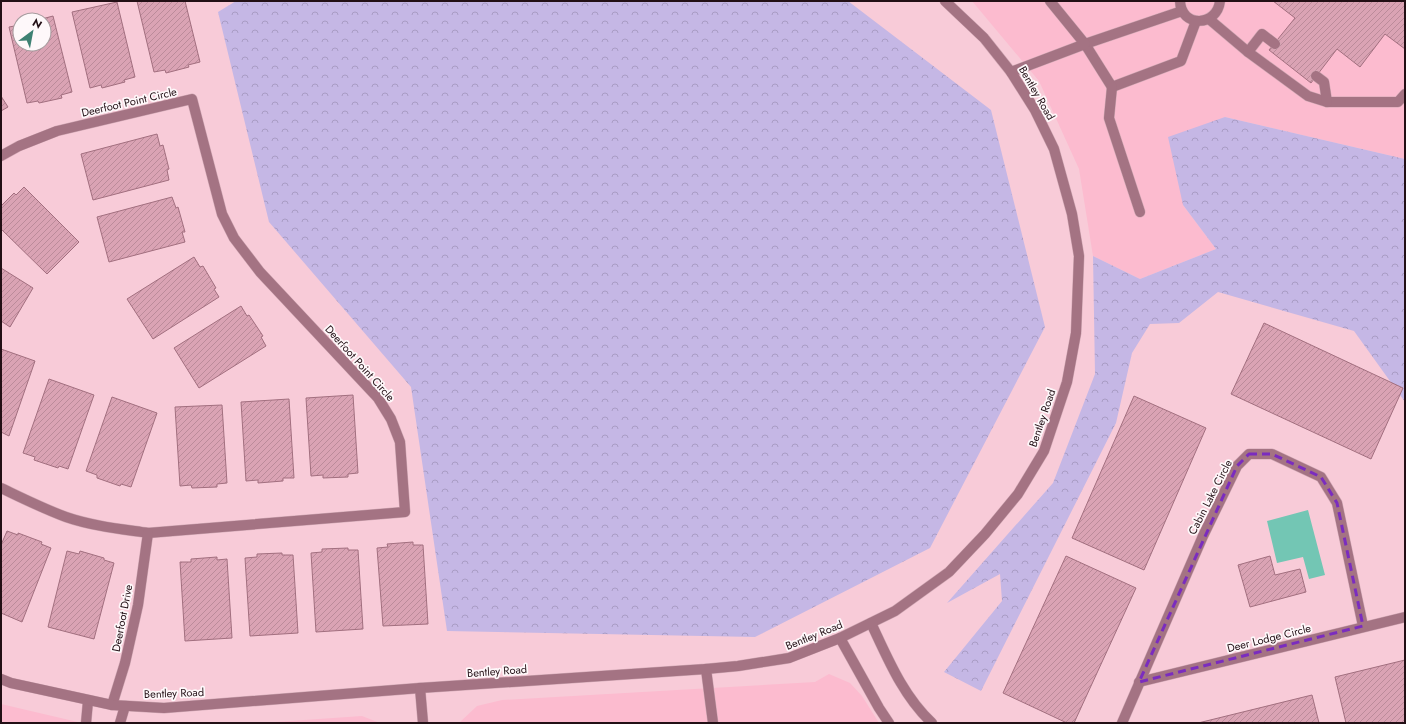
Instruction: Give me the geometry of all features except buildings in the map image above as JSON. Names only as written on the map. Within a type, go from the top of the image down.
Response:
[{"type":"street","name":"Bentley Road","points":[[1,679],[11,683],[88,701],[112,705],[164,708],[420,688],[706,669],[738,666],[789,658],[840,638],[895,611],[949,572],[985,534],[1018,494],[1044,451],[1067,382],[1076,333],[1079,256],[1072,214],[1054,149],[1035,110],[1011,72],[984,38],[945,1]]},
{"type":"street","points":[[1050,1],[1085,44],[1112,87],[1109,118],[1140,212]]},
{"type":"street","points":[[1011,72],[1181,6],[1185,16],[1196,21],[1209,19],[1215,15],[1220,1]]},
{"type":"street","points":[[1209,19],[1248,52],[1308,96],[1327,102],[1398,102],[1405,94]]},
{"type":"street","points":[[1112,87],[1182,61],[1196,21]]},
{"type":"street","points":[[1248,52],[1262,34],[1274,44]]},
{"type":"street","points":[[1316,76],[1324,82],[1327,102]]},
{"type":"street","name":"Deerfoot Point Circle","points":[[1,156],[19,146],[57,131],[192,99],[222,214],[234,238],[260,272],[378,398],[391,419],[400,442],[405,512],[148,533],[115,529],[67,517],[1,488]]},
{"type":"street","name":"Cabin Lake Circle","points":[[1122,723],[1203,536],[1237,466],[1249,454],[1272,454],[1321,477],[1337,503],[1363,626]]},
{"type":"street","name":"Deerfoot Drive","points":[[112,705],[125,663],[138,605],[148,533]]},
{"type":"street","name":"Deer Lodge Circle","points":[[1139,682],[1363,626],[1405,617]]},
{"type":"street","points":[[871,623],[894,674],[921,713],[932,723]]},
{"type":"street","points":[[840,638],[889,723]]},
{"type":"street","points":[[706,669],[713,723]]},
{"type":"street","points":[[420,688],[423,723]]},
{"type":"street","points":[[86,723],[88,701]]},
{"type":"street","points":[[120,723],[125,706]]},
{"type":"highlighted area","points":[[1249,454],[1272,454],[1321,477],[1337,503],[1363,626],[1139,682],[1237,466]]},
{"type":"shaded area","points":[[972,1],[1405,1],[1405,159],[1225,117],[1183,205],[1216,249],[1140,279],[1093,256],[1079,169],[1039,81]]},
{"type":"shaded area","points":[[1308,510],[1325,575],[1309,579],[1303,557],[1277,563],[1267,521]]},
{"type":"shaded area","points":[[829,674],[850,683],[862,696],[879,723],[459,723],[477,706],[502,700],[815,682]]},
{"type":"shaded area","points":[[1,704],[82,723],[1,723]]},
{"type":"shaded area","points":[[362,716],[380,723],[261,723]]},
{"type":"green space","points":[[236,1],[848,1],[991,110],[1045,327],[930,548],[755,637],[447,631],[411,387],[269,222],[218,12]]},
{"type":"green space","points":[[1225,117],[1405,159],[1405,402],[1354,331],[1218,292],[1179,323],[1150,324],[1132,353],[1116,423],[981,691],[944,672],[1002,601],[1000,574],[947,603],[1053,483],[1095,374],[1093,256],[1140,279],[1216,249],[1183,205],[1168,137]]}]
